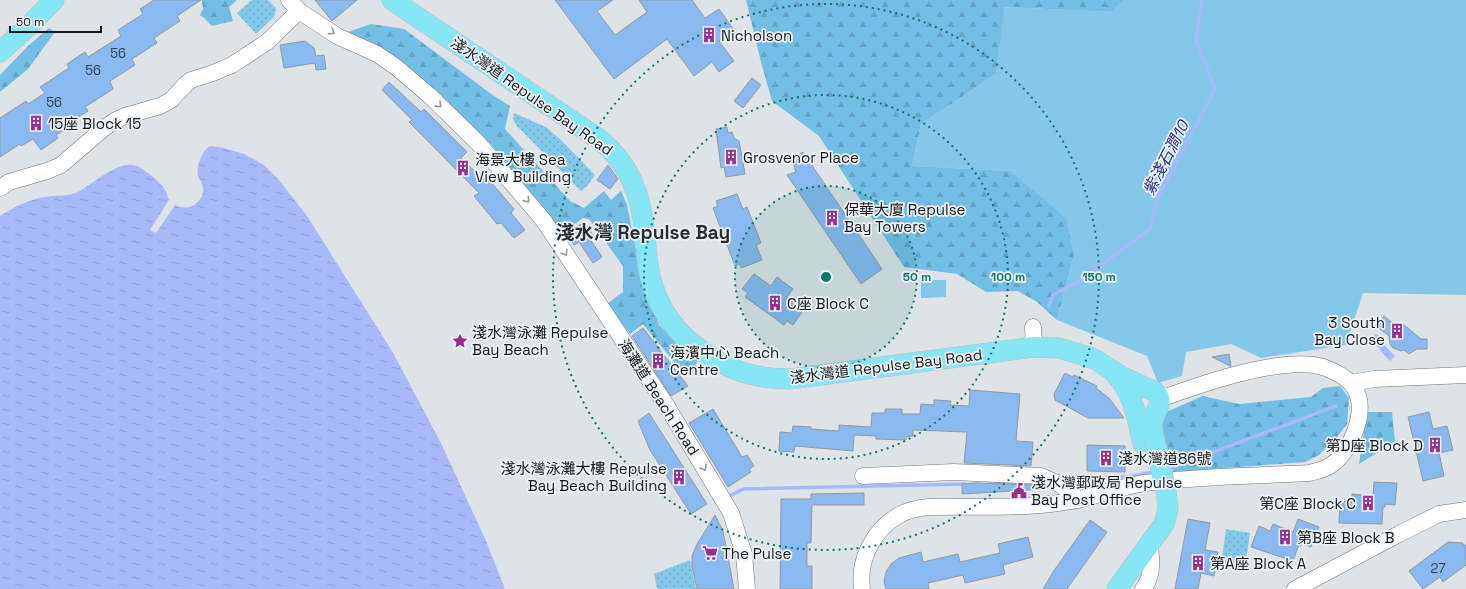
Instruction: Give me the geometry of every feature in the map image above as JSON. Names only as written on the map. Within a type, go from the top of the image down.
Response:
[{"type":"main road","points":[[0,52],[29,26],[54,0]]},
{"type":"main road","name":"淺水灣道 Repulse Bay Road","points":[[392,0],[592,135],[614,152],[626,169],[639,199],[644,224],[650,275],[662,306],[671,322],[683,337],[706,354],[726,366],[758,377],[781,379],[800,378],[1034,347],[1069,350],[1096,360],[1156,400],[1148,442]]},
{"type":"main road","name":"淺水灣道 Repulse Bay Road","points":[[1110,369],[1125,386],[1134,406],[1148,442],[1160,491],[1168,503],[1166,518],[1150,543],[1116,589]]},
{"type":"main road","points":[[1134,406],[1142,415],[1150,415],[1156,400]]},
{"type":"street","points":[[0,188],[9,182],[47,171],[60,165],[109,124],[120,118],[160,106],[171,100],[191,80],[223,70],[250,54],[278,32],[294,6]]},
{"type":"street","name":"海灘道 Beach Road","points":[[294,6],[337,36],[376,54],[396,67],[478,143],[544,221],[668,408],[731,513],[744,554],[747,589]]},
{"type":"street","points":[[1033,327],[1034,347]]},
{"type":"street","points":[[862,589],[862,569],[864,558],[870,545],[879,532],[899,514],[914,509],[929,507],[1035,505],[1144,483],[1186,479],[1309,473],[1321,470],[1340,458],[1349,446],[1355,432],[1360,412],[1358,394],[1351,383],[1341,375],[1322,367],[1293,365],[1274,367],[1216,380],[1156,400]]},
{"type":"street","points":[[1351,383],[1374,379],[1466,375]]},
{"type":"street","points":[[864,476],[954,472],[1041,476],[1051,480],[1075,496]]},
{"type":"street","points":[[1295,589],[1398,534],[1439,514],[1466,510]]},
{"type":"street","points":[[1143,589],[1149,581],[1151,567],[1150,543]]},
{"type":"shaded area","points":[[252,0],[268,0],[276,8],[274,17],[256,34],[237,13]]},
{"type":"shaded area","points":[[1124,0],[1466,0],[1466,295],[1363,293],[1346,345],[1261,358],[1231,344],[1186,352],[1182,376],[1158,383],[1147,356],[1057,320],[1074,255],[1065,218],[1011,171],[912,166],[921,124],[996,74],[1003,7],[1111,12]]},
{"type":"shaded area","points":[[514,113],[546,127],[563,142],[595,175],[588,185],[581,191],[517,126],[513,119]]},
{"type":"shaded area","points":[[921,280],[946,280],[946,297],[921,298]]},
{"type":"shaded area","points":[[1226,529],[1250,533],[1245,568],[1221,565]]},
{"type":"shaded area","points":[[690,560],[696,589],[657,589],[654,574]]},
{"type":"green space","points":[[202,0],[237,0],[229,7],[233,21],[212,26],[200,15],[203,9]]},
{"type":"green space","points":[[746,0],[1124,0],[1111,12],[1004,7],[996,74],[921,124],[912,166],[1011,171],[1066,218],[1074,255],[1057,320],[1037,302],[1018,291],[986,292],[957,274],[904,267],[819,136],[772,101]]},
{"type":"green space","points":[[371,24],[404,29],[494,96],[510,106],[505,129],[570,201],[584,208],[604,191],[611,200],[621,191],[627,205],[640,270],[659,325],[688,352],[699,357],[692,375],[684,374],[643,324],[630,334],[607,304],[623,292],[623,266],[589,219],[583,218],[563,232],[488,141],[416,74],[348,32]]},
{"type":"green space","points":[[49,28],[55,32],[28,69],[0,92],[0,75],[28,46]]},
{"type":"green space","points":[[1340,386],[1349,398],[1347,424],[1336,438],[1319,455],[1305,462],[1173,472],[1159,415],[1203,396],[1239,404],[1311,397],[1323,388]]},
{"type":"green space","points":[[1367,412],[1392,412],[1395,442],[1359,464]]},
{"type":"water","points":[[210,146],[224,148],[244,154],[264,165],[279,180],[307,216],[392,351],[442,445],[486,541],[505,589],[0,589],[0,216],[16,207],[39,198],[74,194],[106,173],[122,166],[130,165],[137,166],[156,180],[166,191],[168,198],[174,204],[180,207],[193,206],[201,198],[203,191],[202,183],[198,176],[200,159],[204,151]]},
{"type":"water","points":[[1375,334],[1379,335],[1379,340],[1395,356],[1390,361],[1372,341]]},
{"type":"pier","points":[[169,200],[175,205],[156,233],[150,230]]},
{"type":"building","points":[[154,0],[201,0],[177,16],[180,21],[154,38],[157,43],[132,59],[135,65],[110,81],[113,89],[85,107],[88,111],[75,119],[77,122],[56,135],[58,138],[41,150],[33,139],[21,146],[20,144],[0,157],[0,118],[26,101],[28,104],[45,93],[40,87],[69,68],[67,64],[85,52],[88,57],[121,36],[118,30],[143,14],[140,9]]},
{"type":"building","points":[[315,0],[357,0],[332,21]]},
{"type":"building","points":[[555,0],[613,0],[597,11],[615,35],[647,12],[639,0],[692,0],[705,18],[719,9],[734,30],[719,41],[734,61],[719,72],[712,62],[694,76],[667,39],[614,79]]},
{"type":"building","points":[[305,41],[314,48],[316,56],[324,55],[326,69],[316,70],[315,63],[284,68],[280,45]]},
{"type":"building","points":[[752,78],[761,85],[743,108],[734,101]]},
{"type":"building","name":"海景大樓 Sea View Building","points":[[389,82],[421,112],[424,109],[467,152],[461,158],[487,183],[490,181],[514,209],[511,213],[525,230],[514,238],[501,223],[497,224],[474,196],[479,193],[409,122],[412,120],[382,90]]},
{"type":"building","name":"Grosvenor Place","points":[[727,127],[728,133],[732,132],[734,138],[739,141],[745,174],[726,177],[724,167],[721,168],[716,129]]},
{"type":"building","name":"保華大廈 Repulse Bay Towers","points":[[803,152],[882,269],[861,284],[787,175],[796,172],[792,159]]},
{"type":"building","points":[[608,165],[618,179],[610,189],[597,180]]},
{"type":"building","points":[[737,194],[743,209],[747,207],[761,243],[756,245],[762,260],[741,268],[740,264],[735,266],[713,208],[718,206],[716,201]]},
{"type":"building","points":[[584,222],[592,233],[588,236],[602,257],[593,263],[579,242],[574,245],[567,234]]},
{"type":"building","name":"C座 Block C","points":[[754,274],[771,286],[777,277],[793,289],[787,297],[804,309],[793,325],[787,321],[784,325],[745,297],[748,293],[742,289]]},
{"type":"building","name":"3 South Bay Close","points":[[1384,316],[1395,325],[1403,324],[1421,339],[1427,339],[1427,349],[1417,349],[1409,354],[1404,350],[1401,351],[1393,348],[1390,344],[1389,336],[1376,326]]},
{"type":"building","name":"海濱中心 Beach Centre","points":[[643,328],[688,386],[671,396],[632,336]]},
{"type":"building","points":[[1229,354],[1231,366],[1212,357]]},
{"type":"building","points":[[1065,373],[1073,377],[1074,375],[1097,386],[1096,388],[1109,398],[1124,418],[1088,418],[1055,400],[1054,394]]},
{"type":"building","points":[[970,390],[1020,394],[1016,441],[1033,442],[1031,466],[964,463],[967,432],[913,430],[913,436],[906,437],[906,440],[876,439],[876,436],[854,435],[853,451],[795,446],[794,452],[779,451],[780,432],[792,433],[793,426],[839,431],[839,425],[871,427],[872,413],[885,413],[885,409],[902,409],[902,414],[920,414],[921,404],[934,405],[934,400],[951,401],[950,405],[969,406]]},
{"type":"building","points":[[713,409],[742,457],[747,455],[754,466],[749,469],[751,472],[728,487],[689,423]]},
{"type":"building","name":"第D座 Block D","points":[[1429,412],[1433,429],[1447,426],[1453,450],[1439,453],[1444,476],[1423,481],[1408,417]]},
{"type":"building","name":"淺水灣泳灘大樓 Repulse Bay Beach Building","points":[[649,413],[707,504],[691,514],[650,450],[638,421]]},
{"type":"building","name":"淺水灣道86號","points":[[1087,445],[1125,446],[1125,472],[1087,471]]},
{"type":"building","name":"第C座 Block C","points":[[1374,482],[1397,483],[1395,505],[1385,504],[1385,507],[1383,507],[1382,524],[1339,523],[1340,501],[1352,502],[1352,494],[1373,496]]},
{"type":"building","points":[[962,484],[1039,485],[1045,489],[962,494]]},
{"type":"building","points":[[864,493],[864,505],[812,505],[811,543],[807,543],[807,566],[812,566],[812,589],[780,589],[781,499],[811,499],[811,494]]},
{"type":"building","name":"The Pulse","points":[[715,515],[723,531],[734,589],[697,589],[692,566],[692,556],[697,544]]},
{"type":"building","name":"第A座 Block A","points":[[1188,519],[1210,523],[1205,550],[1218,552],[1214,576],[1201,573],[1198,589],[1175,589]]},
{"type":"building","name":"第B座 Block B","points":[[1298,519],[1319,527],[1311,547],[1302,543],[1301,546],[1299,545],[1293,561],[1251,547],[1259,526],[1270,531],[1273,524],[1293,532]]},
{"type":"building","points":[[1090,520],[1107,532],[1067,589],[1043,589],[1053,572]]},
{"type":"building","points":[[1028,537],[1033,557],[1003,565],[1005,574],[965,583],[963,575],[928,583],[929,589],[886,589],[884,582],[886,572],[891,564],[899,558],[921,552],[923,562],[958,554],[960,562],[1000,553],[998,544]]},
{"type":"building","points":[[1448,542],[1463,543],[1463,545],[1466,545],[1466,565],[1443,582],[1440,577],[1423,589],[1409,571]]},
{"type":"waterway","name":"紫淺石澗10","points":[[1049,306],[1053,295],[1087,277],[1150,229],[1157,200],[1215,89],[1196,40],[1202,0]]},
{"type":"waterway","points":[[1168,469],[1336,406]]},
{"type":"waterway","points":[[1065,481],[1132,476],[1154,472]]},
{"type":"waterway","points":[[989,484],[1023,483]]},
{"type":"waterway","points":[[728,497],[743,489],[965,484]]},
{"type":"place","name":"Nicholson","points":[[709,35]]},
{"type":"place","name":"15座 Block 15","points":[[36,123]]},
{"type":"place","name":"Grosvenor Place","points":[[731,157]]},
{"type":"place","name":"海景大樓 Sea View Building","points":[[463,168]]},
{"type":"place","name":"保華大廈 Repulse Bay Towers","points":[[832,218]]},
{"type":"place","name":"C座 Block C","points":[[775,303]]},
{"type":"place","name":"3 South Bay Close","points":[[1397,331]]},
{"type":"place","name":"淺水灣泳灘 Repulse Bay Beach","points":[[460,341]]},
{"type":"place","name":"海濱中心 Beach Centre","points":[[658,361]]},
{"type":"place","name":"第D座 Block D","points":[[1435,445]]},
{"type":"place","name":"淺水灣道86號","points":[[1106,458]]},
{"type":"place","name":"淺水灣泳灘大樓 Repulse Bay Beach Building","points":[[679,477]]},
{"type":"place","name":"淺水灣郵政局 Repulse Bay Post Office","points":[[1019,491]]},
{"type":"place","name":"第C座 Block C","points":[[1368,503]]},
{"type":"place","name":"第B座 Block B","points":[[1285,537]]},
{"type":"place","name":"The Pulse","points":[[710,553]]},
{"type":"place","name":"第A座 Block A","points":[[1198,563]]},
{"type":"district","name":"淺水灣 Repulse Bay","points":[[643,232]]}]
